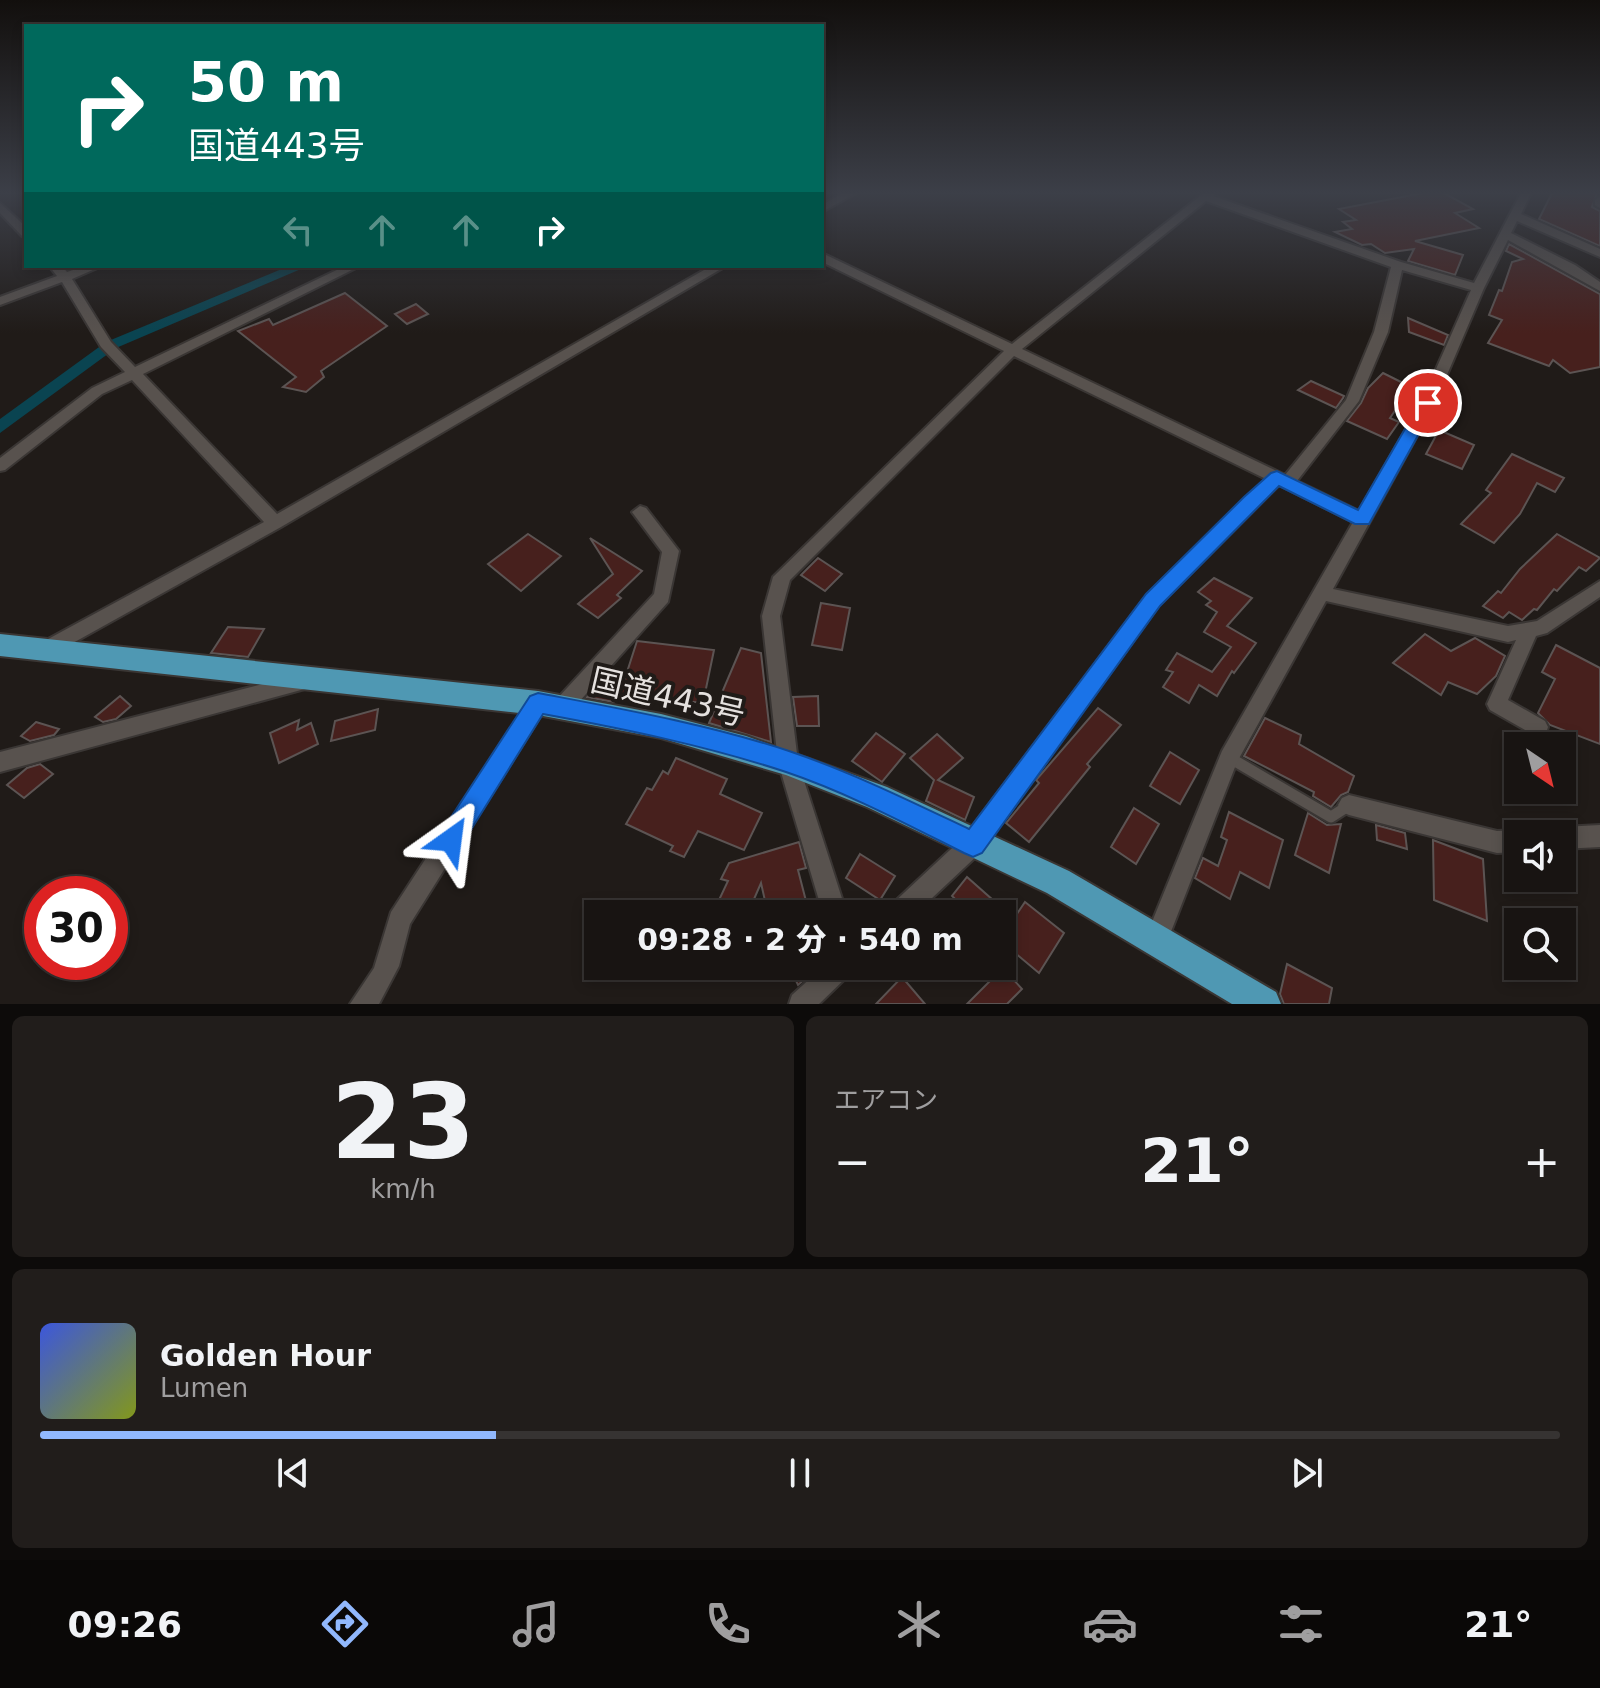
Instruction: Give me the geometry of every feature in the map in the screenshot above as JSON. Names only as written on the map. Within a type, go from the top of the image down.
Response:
[{"type":"highway","name":"国道443号","points":[[0,645],[550,705],[661,726],[788,762],[877,797],[1058,882],[1264,1004]]},
{"type":"street","points":[[831,900],[788,762],[771,616],[782,577],[1012,350],[1151,240]]},
{"type":"street","points":[[1329,240],[1397,265],[1478,288]]},
{"type":"street","points":[[1157,939],[1229,758],[1428,403],[1478,288],[1503,240]]},
{"type":"street","points":[[1516,240],[1571,268],[1600,287]]},
{"type":"street","points":[[1570,240],[1600,253]]},
{"type":"street","points":[[824,258],[1362,519]]},
{"type":"street","points":[[1571,268],[1600,259]]},
{"type":"street","points":[[913,900],[973,844],[1153,600],[1282,480],[1352,401],[1381,332],[1397,265]]},
{"type":"street","points":[[57,268],[106,344],[275,523]]},
{"type":"street","points":[[0,301],[90,268]]},
{"type":"street","points":[[0,466],[68,410],[128,369],[350,268]]},
{"type":"street","points":[[46,650],[275,523],[717,268]]},
{"type":"street","points":[[362,1004],[376,993],[390,962],[399,920],[550,705],[662,597],[671,551],[640,512]]},
{"type":"street","points":[[1321,593],[1508,634],[1541,628],[1600,588]]},
{"type":"street","points":[[1530,630],[1497,704],[1538,727],[1536,732]]},
{"type":"street","points":[[0,762],[310,680]]},
{"type":"street","points":[[1349,805],[1504,842]]},
{"type":"street","points":[[1576,837],[1600,836]]},
{"type":"street","points":[[808,1002],[829,980]]},
{"type":"lane","points":[[1229,758],[1331,817],[1349,805]]},
{"type":"building","points":[[1351,240],[1421,240],[1415,241],[1463,255],[1455,275],[1408,261],[1414,249],[1385,253],[1371,244],[1362,245]]},
{"type":"building","points":[[1586,240],[1600,240],[1600,246]]},
{"type":"building","points":[[1509,244],[1600,294],[1600,367],[1570,373],[1553,360],[1549,366],[1488,343],[1502,320],[1489,315],[1499,290],[1502,291],[1512,262],[1523,259],[1506,251]]},
{"type":"building","points":[[345,293],[387,326],[321,371],[324,377],[306,392],[283,387],[296,377],[238,331],[269,319],[273,325]]},
{"type":"building","points":[[416,304],[428,314],[407,324],[395,314]]},
{"type":"building","points":[[1408,318],[1448,335],[1444,345],[1409,332]]},
{"type":"building","points":[[1383,373],[1411,387],[1390,418],[1399,422],[1387,439],[1347,421],[1368,388]]},
{"type":"building","points":[[1311,381],[1344,396],[1336,408],[1298,390]]},
{"type":"building","points":[[1439,430],[1474,445],[1462,469],[1426,454]]},
{"type":"building","points":[[1512,454],[1564,478],[1555,492],[1537,483],[1520,514],[1494,543],[1461,524],[1491,493],[1486,490]]},
{"type":"building","points":[[528,534],[561,556],[521,591],[488,564]]},
{"type":"building","points":[[1557,534],[1600,558],[1586,571],[1579,567],[1557,591],[1554,589],[1537,610],[1534,609],[1522,620],[1509,612],[1503,618],[1483,606],[1498,591],[1501,593],[1520,569]]},
{"type":"building","points":[[590,538],[642,571],[617,595],[621,598],[598,618],[578,604],[613,574]]},
{"type":"building","points":[[818,558],[842,574],[825,591],[801,575]]},
{"type":"building","points":[[1214,578],[1252,598],[1227,626],[1256,643],[1234,673],[1232,671],[1217,696],[1199,685],[1189,703],[1163,687],[1173,672],[1166,670],[1177,653],[1212,672],[1231,647],[1204,632],[1217,612],[1206,605],[1211,601],[1198,592]]},
{"type":"building","points":[[821,603],[850,608],[842,650],[812,645]]},
{"type":"building","points":[[228,627],[264,629],[248,657],[211,653]]},
{"type":"building","points":[[1425,634],[1451,651],[1475,638],[1505,656],[1496,676],[1477,694],[1448,682],[1441,695],[1393,663]]},
{"type":"building","points":[[637,641],[714,650],[703,703],[620,694]]},
{"type":"building","points":[[1556,645],[1600,668],[1600,744],[1576,735],[1576,732],[1550,725],[1538,713],[1555,679],[1542,672]]},
{"type":"building","points":[[741,648],[761,653],[771,742],[709,723]]},
{"type":"building","points":[[597,686],[616,691],[614,702],[587,697]]},
{"type":"building","points":[[120,696],[131,706],[116,719],[103,722],[95,717]]},
{"type":"building","points":[[818,696],[819,726],[797,726],[793,697]]},
{"type":"building","points":[[1098,708],[1121,725],[1087,764],[1090,767],[1029,842],[1006,823],[1039,783],[1036,780]]},
{"type":"building","points":[[378,709],[375,730],[331,741],[335,721]]},
{"type":"building","points":[[1265,718],[1301,735],[1299,744],[1354,776],[1348,792],[1331,807],[1313,796],[1314,792],[1244,756]]},
{"type":"building","points":[[299,720],[297,730],[311,723],[318,744],[279,763],[270,733]]},
{"type":"building","points":[[36,722],[59,729],[54,735],[30,741],[21,736]]},
{"type":"building","points":[[876,733],[905,754],[882,782],[852,761]]},
{"type":"building","points":[[937,734],[963,758],[938,780],[974,797],[965,820],[926,801],[934,780],[910,758]]},
{"type":"building","points":[[1170,752],[1199,770],[1180,804],[1150,786]]},
{"type":"building","points":[[676,758],[727,779],[720,794],[762,813],[744,850],[698,831],[684,857],[670,851],[673,846],[626,824],[647,788],[652,790],[663,771],[668,774]]},
{"type":"building","points":[[40,764],[53,774],[24,798],[7,785],[27,768]]},
{"type":"building","points":[[1134,808],[1159,824],[1136,864],[1111,847]]},
{"type":"building","points":[[1229,812],[1283,840],[1269,888],[1240,872],[1230,899],[1195,878],[1203,858],[1218,866],[1227,840],[1221,837]]},
{"type":"building","points":[[1308,813],[1327,825],[1341,824],[1329,873],[1295,855]]},
{"type":"building","points":[[1376,825],[1405,833],[1407,849],[1377,840]]},
{"type":"building","points":[[1433,840],[1483,859],[1487,921],[1434,900]]},
{"type":"building","points":[[799,842],[806,868],[798,870],[806,900],[765,900],[761,883],[754,900],[719,900],[728,881],[721,879],[729,863]]},
{"type":"building","points":[[860,854],[895,876],[880,900],[846,878]]},
{"type":"building","points":[[967,877],[993,900],[956,900],[952,896]]},
{"type":"building","points":[[1025,902],[1064,933],[1039,973],[1016,954],[1016,915]]},
{"type":"building","points":[[1287,964],[1332,988],[1329,1004],[1284,1004],[1280,994]]},
{"type":"building","points":[[899,980],[905,980],[925,1004],[876,1004]]},
{"type":"building","points":[[991,980],[1014,980],[1022,989],[1007,1004],[967,1004]]},
{"type":"waterway","points":[[0,427],[111,345],[296,268]]},
{"type":"route","points":[[451,840],[495,766],[538,703],[661,726],[788,762],[877,797],[973,844],[1153,600],[1250,502],[1277,478],[1362,519],[1428,403]]}]
